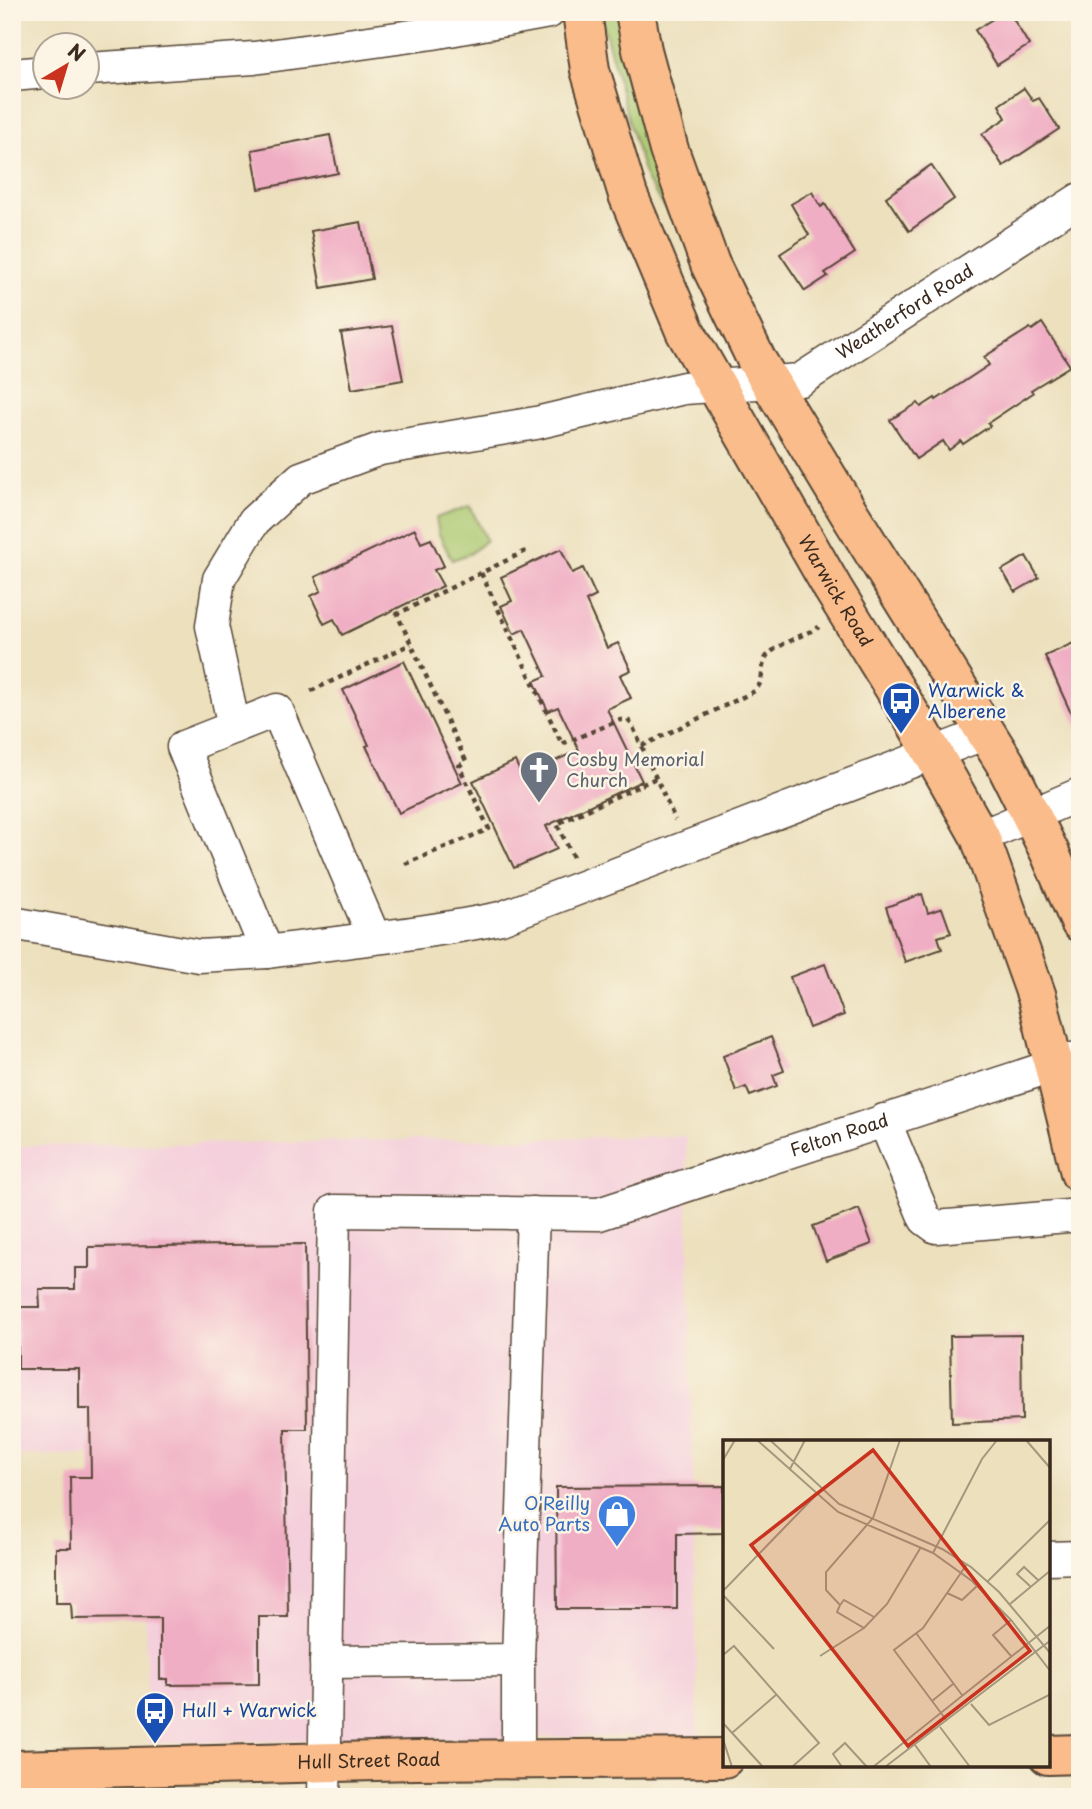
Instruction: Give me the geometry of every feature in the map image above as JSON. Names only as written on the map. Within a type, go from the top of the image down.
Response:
[{"type":"main road","name":"Warwick Road","points":[[582,12],[590,70],[628,195],[685,331],[833,589],[934,754],[979,837],[1037,997],[1067,1061],[1080,1173]]},
{"type":"main road","points":[[635,12],[642,50],[669,150],[710,264],[769,381],[1004,763],[1080,922]]},
{"type":"main road","points":[[1050,1755],[1080,1754]]},
{"type":"main road","name":"Hull Street Road","points":[[14,1779],[324,1779],[518,1759],[723,1758]]},
{"type":"street","points":[[102,68],[254,58],[433,33],[549,12]]},
{"type":"street","points":[[12,75],[32,73]]},
{"type":"street","name":"Weatherford Road","points":[[234,727],[212,626],[219,579],[254,521],[301,478],[380,449],[536,423],[684,388],[800,380],[1080,199]]},
{"type":"street","points":[[267,952],[183,747],[277,710],[374,937]]},
{"type":"street","points":[[12,923],[199,956],[267,952],[446,929],[501,918],[986,733]]},
{"type":"street","points":[[979,837],[1080,794]]},
{"type":"street","name":"Felton Road","points":[[326,1662],[334,1211],[599,1214],[1067,1061]]},
{"type":"street","points":[[884,1121],[925,1219],[936,1227],[1080,1215]]},
{"type":"street","points":[[518,1759],[518,1660],[533,1213]]},
{"type":"street","points":[[1050,1558],[1080,1557]]},
{"type":"street","points":[[324,1779],[326,1662],[518,1660]]},
{"type":"path","points":[[405,864],[488,829],[459,766],[466,761],[397,614],[528,550]]},
{"type":"path","points":[[481,573],[562,744],[620,720],[628,720],[676,821]]},
{"type":"path","points":[[642,746],[755,691],[761,684],[765,659],[771,652],[826,624]]},
{"type":"path","points":[[311,691],[411,644]]},
{"type":"path","points":[[573,858],[557,824],[656,778]]},
{"type":"shaded area","points":[[686,1136],[698,1735],[148,1743],[142,1454],[12,1455],[12,1146]]},
{"type":"green space","points":[[600,12],[620,12],[675,213],[673,219],[647,181]]},
{"type":"green space","points":[[470,506],[486,540],[471,553],[452,560],[439,534],[436,518]]},
{"type":"building","points":[[1004,12],[1009,12],[1029,45],[997,65],[975,30]]},
{"type":"building","points":[[1024,88],[1033,101],[1039,98],[1059,129],[1003,166],[982,134],[1006,118],[999,105]]},
{"type":"building","points":[[330,135],[338,173],[259,189],[252,150]]},
{"type":"building","points":[[931,165],[954,199],[909,231],[886,197]]},
{"type":"building","points":[[812,192],[821,207],[825,204],[855,253],[825,273],[828,276],[805,291],[780,254],[809,235],[791,204]]},
{"type":"building","points":[[361,222],[372,279],[321,288],[311,231]]},
{"type":"building","points":[[1042,323],[1070,366],[1031,390],[1033,393],[988,423],[990,426],[963,444],[961,441],[949,450],[943,441],[916,459],[890,420],[918,403],[921,407],[935,398],[936,400],[989,365],[984,357]]},
{"type":"building","points":[[392,326],[403,380],[352,389],[341,333]]},
{"type":"building","points":[[415,529],[421,543],[431,539],[444,566],[434,570],[443,586],[342,635],[334,619],[324,624],[311,596],[321,591],[315,577]]},
{"type":"building","points":[[561,549],[572,573],[583,568],[596,596],[586,601],[607,648],[618,643],[631,670],[620,675],[631,698],[607,709],[642,781],[546,826],[557,849],[514,868],[473,781],[515,761],[522,776],[579,750],[558,707],[548,711],[534,681],[546,676],[524,629],[514,634],[501,606],[512,601],[501,577]]},
{"type":"building","points":[[1026,556],[1039,578],[1015,592],[1002,570]]},
{"type":"building","points":[[1080,640],[1080,733],[1045,656]]},
{"type":"building","points":[[404,661],[462,783],[399,813],[366,746],[369,745],[343,690]]},
{"type":"building","points":[[922,894],[928,913],[942,908],[951,933],[938,937],[942,949],[905,962],[886,907]]},
{"type":"building","points":[[825,964],[844,1015],[809,1028],[790,977]]},
{"type":"building","points":[[771,1037],[784,1071],[773,1075],[777,1086],[750,1096],[746,1087],[736,1091],[723,1056]]},
{"type":"building","points":[[859,1209],[872,1244],[826,1261],[813,1226]]},
{"type":"building","points":[[305,1244],[307,1429],[285,1429],[288,1617],[259,1617],[259,1684],[168,1685],[168,1679],[160,1679],[160,1618],[72,1619],[71,1603],[56,1603],[56,1548],[71,1548],[70,1477],[91,1477],[90,1409],[79,1409],[79,1369],[18,1369],[18,1307],[40,1307],[39,1289],[75,1289],[75,1268],[89,1268],[89,1247]]},
{"type":"building","points":[[1021,1335],[1022,1420],[952,1423],[950,1336]]},
{"type":"building","name":"O'Reilly Auto Parts","points":[[723,1486],[723,1533],[677,1534],[677,1609],[557,1609],[556,1487]]},
{"type":"place","name":"Warwick & Alberene","points":[[901,735]]},
{"type":"place","name":"Cosby Memorial Church","points":[[539,804]]},
{"type":"place","name":"O'Reilly Auto Parts","points":[[617,1548]]},
{"type":"place","name":"Hull + Warwick","points":[[155,1745]]}]
